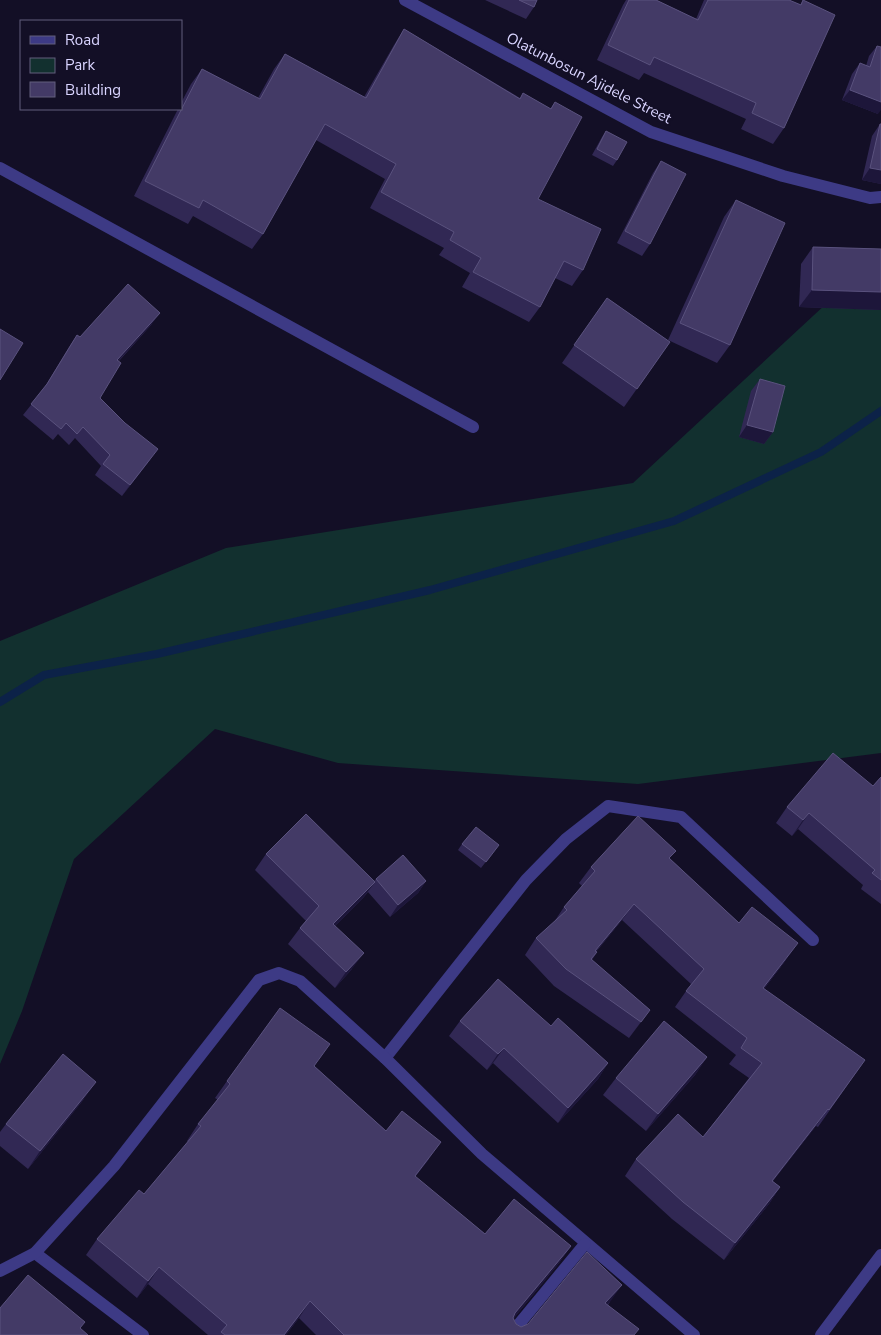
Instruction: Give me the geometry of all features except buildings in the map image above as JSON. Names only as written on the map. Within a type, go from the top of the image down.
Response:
[{"type":"street","name":"Olatunbosun Ajidele Street","points":[[405,0],[651,132],[783,176],[870,198],[881,197]]},
{"type":"street","points":[[0,168],[473,427]]},
{"type":"street","points":[[385,1058],[526,880],[566,839],[608,806],[681,817],[813,940]]},
{"type":"street","points":[[0,1271],[35,1253],[114,1166],[259,980],[279,972],[300,980],[385,1058],[482,1154],[585,1244],[694,1335]]},
{"type":"street","points":[[510,1335],[585,1244]]},
{"type":"street","points":[[35,1253],[143,1335]]},
{"type":"street","points":[[822,1335],[881,1255]]},
{"type":"green space","points":[[881,253],[881,753],[638,784],[338,763],[215,729],[74,859],[22,1011],[0,1064],[0,641],[226,548],[633,483]]},
{"type":"waterway","points":[[0,702],[44,675],[157,654],[430,590],[674,521],[821,452],[881,411]]}]
